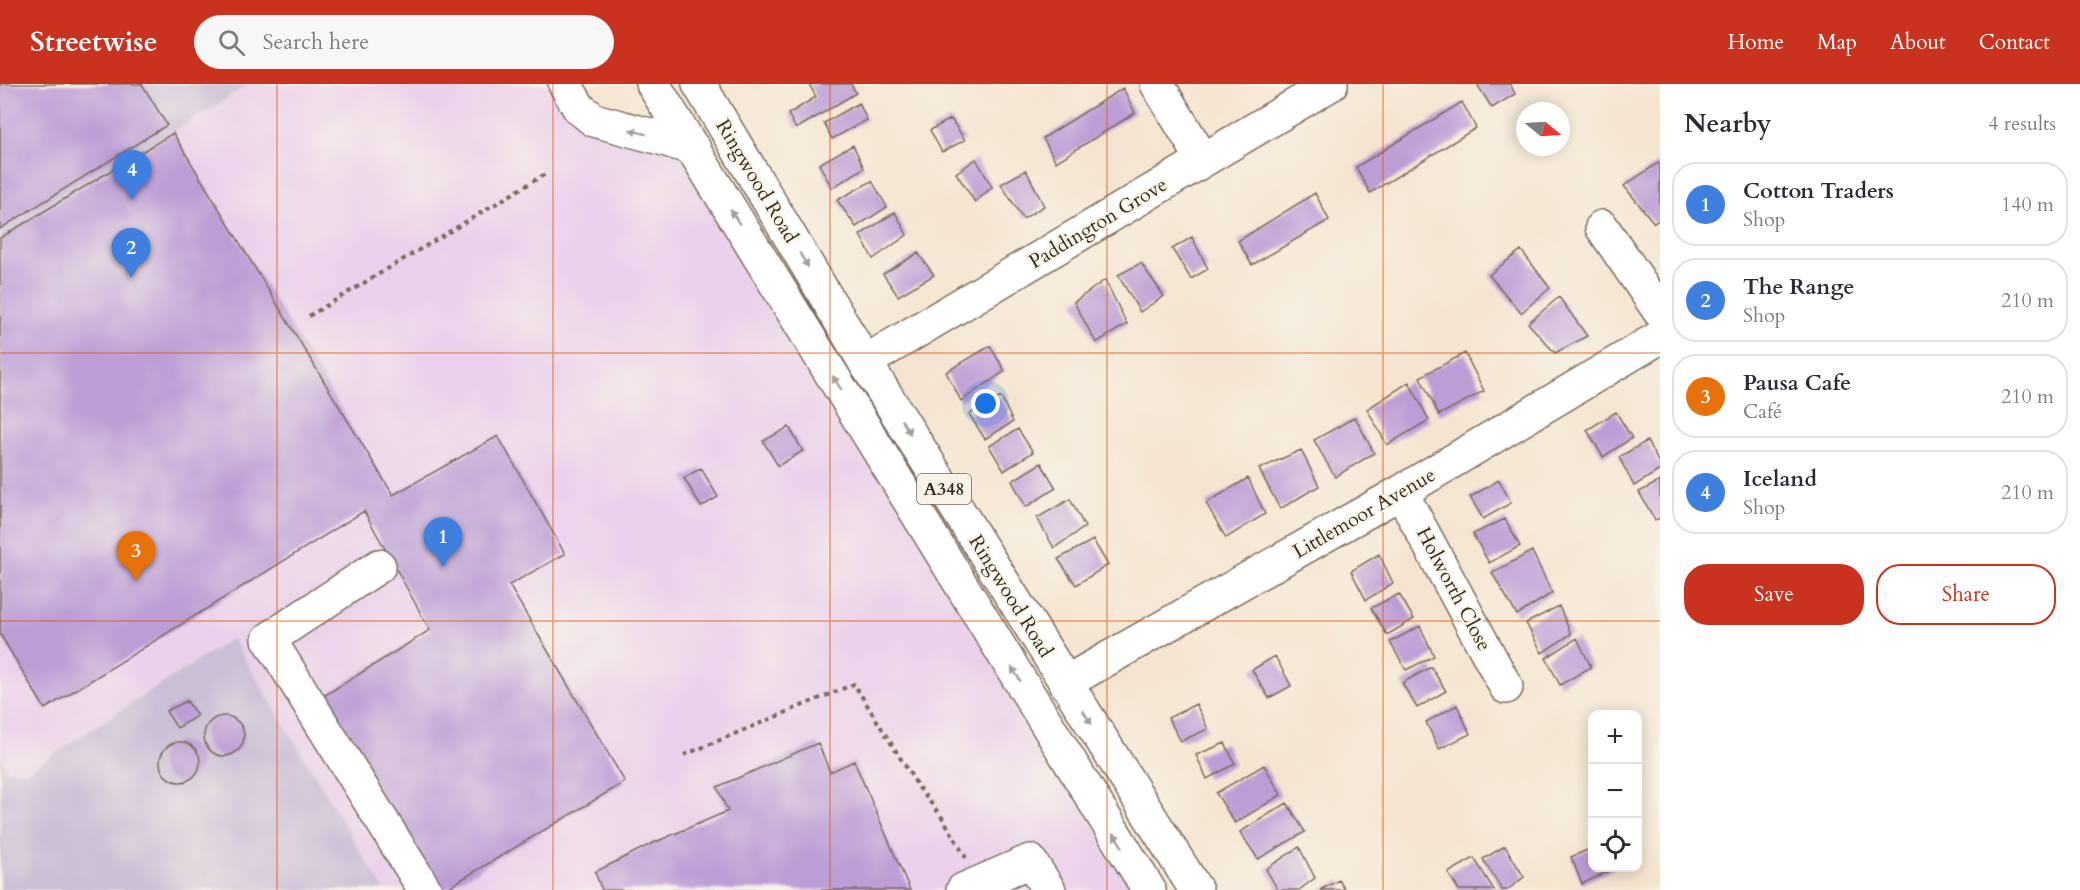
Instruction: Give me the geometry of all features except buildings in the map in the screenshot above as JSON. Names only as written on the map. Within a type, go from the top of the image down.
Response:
[{"type":"main road","points":[[565,84],[579,108],[594,120],[694,149]]},
{"type":"main road","name":"Ringwood Road","points":[[653,84],[1143,888]]},
{"type":"main road","name":"Ringwood Road","points":[[699,84],[865,362],[1196,890]]},
{"type":"main road","points":[[1157,84],[1203,160]]},
{"type":"main road","name":"Paddington Grove","points":[[865,362],[1331,84]]},
{"type":"main road","points":[[1602,227],[1658,337]]},
{"type":"main road","name":"Littlemoor Avenue","points":[[1065,682],[1401,492],[1658,337]]},
{"type":"main road","name":"Holworth Close","points":[[1401,492],[1506,687]]},
{"type":"main road","points":[[379,566],[269,639],[425,890]]},
{"type":"main road","points":[[972,886],[1030,861],[1049,890]]},
{"type":"path","points":[[309,316],[547,173]]},
{"type":"path","points":[[684,755],[854,684],[920,788],[944,820],[972,886]]},
{"type":"shaded area","points":[[0,84],[250,84],[0,238]]},
{"type":"shaded area","points":[[250,84],[565,84],[579,108],[694,149],[1134,890],[384,890],[231,638],[25,772],[7,769],[0,756],[0,238]]},
{"type":"shaded area","points":[[232,638],[384,890],[0,890],[0,756],[7,769],[26,772]]},
{"type":"place","name":"Iceland","points":[[132,200]]},
{"type":"place","name":"The Range","points":[[131,278]]},
{"type":"place","name":"Cotton Traders","points":[[443,567]]},
{"type":"place","name":"Pausa Cafe","points":[[136,581]]}]
